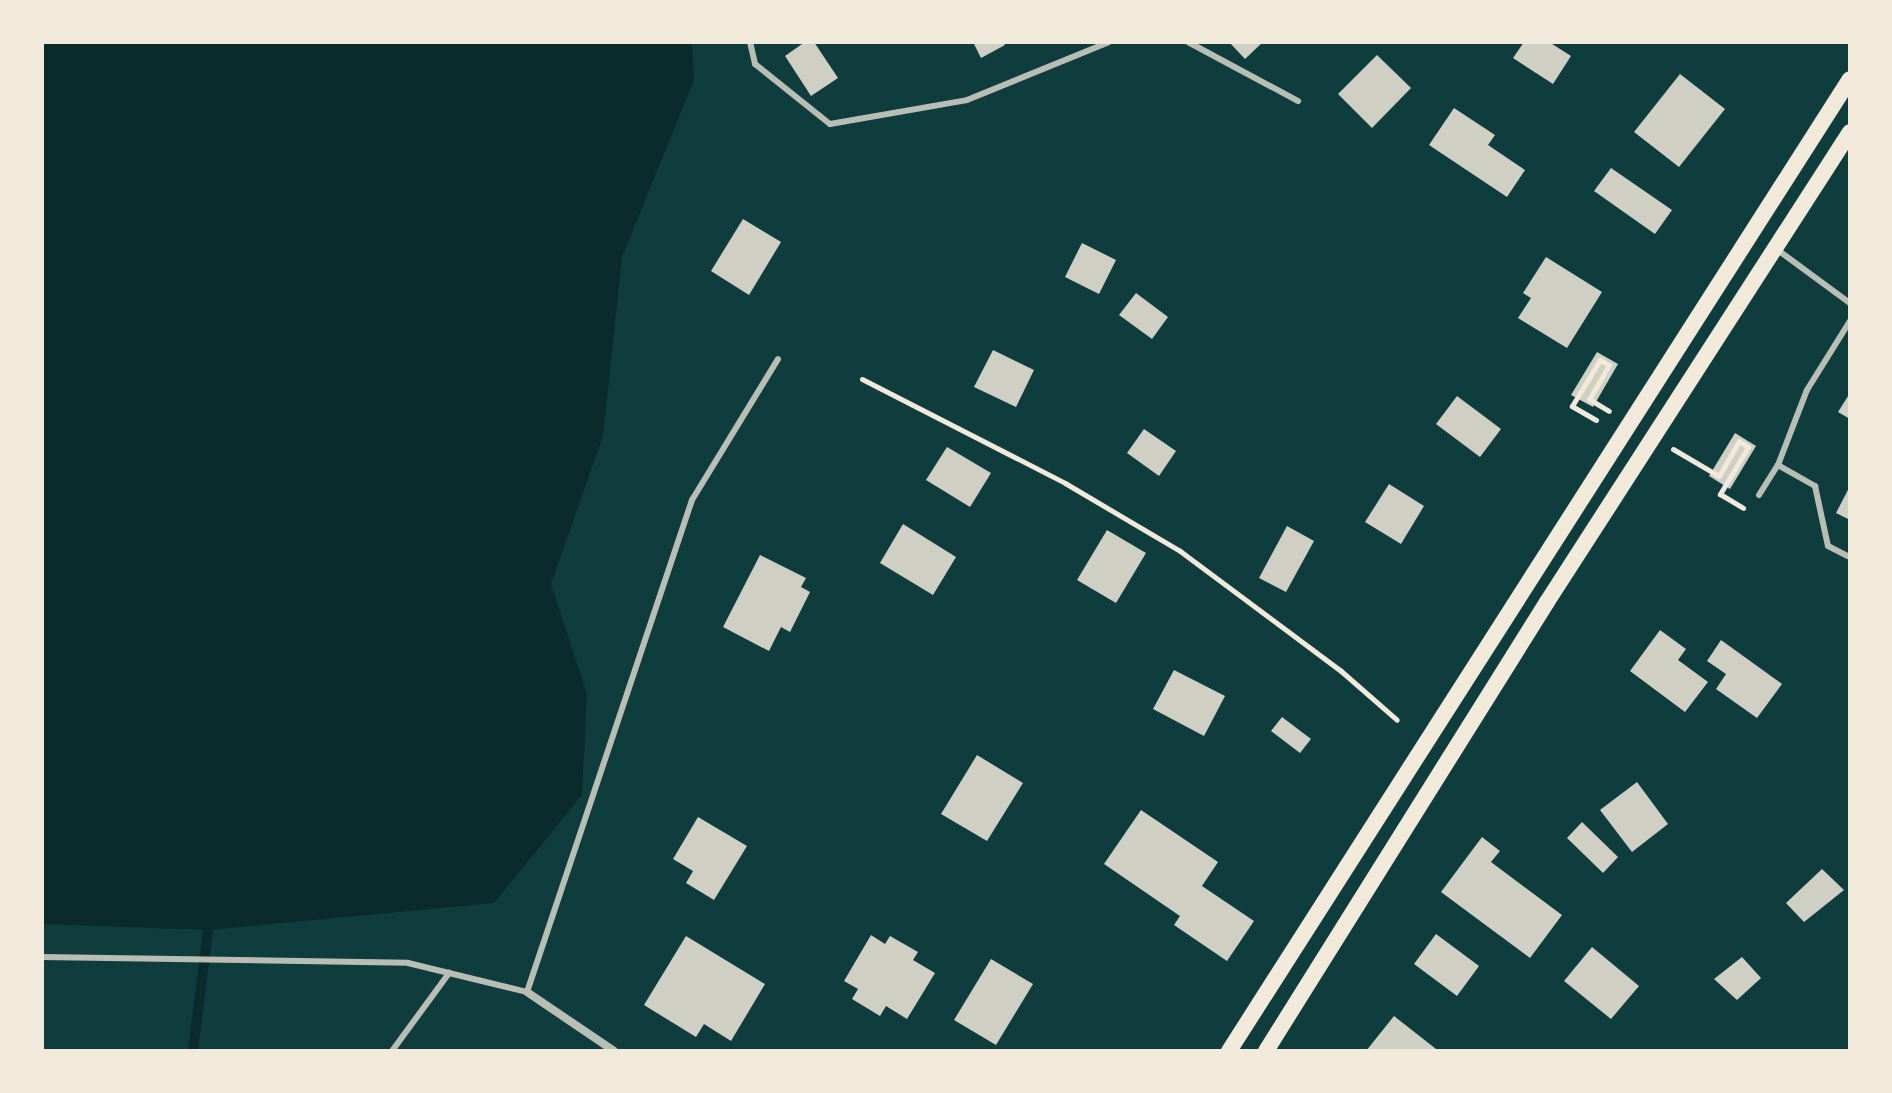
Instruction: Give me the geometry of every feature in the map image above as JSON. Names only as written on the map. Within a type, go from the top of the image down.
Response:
[{"type":"main road","points":[[1229,1051],[1850,79]]},
{"type":"main road","points":[[1266,1051],[1547,602],[1850,132]]},
{"type":"street","points":[[527,992],[614,1051]]},
{"type":"lane","points":[[750,42],[755,64],[830,124],[967,100],[1109,42]]},
{"type":"lane","points":[[1188,42],[1298,101]]},
{"type":"lane","points":[[1775,248],[1850,303]]},
{"type":"lane","points":[[1759,495],[1778,465],[1807,390],[1850,321]]},
{"type":"lane","points":[[42,957],[408,963],[527,992],[692,500],[778,359]]},
{"type":"lane","points":[[1778,465],[1815,486],[1828,546],[1850,557]]},
{"type":"lane","points":[[392,1051],[449,973]]},
{"type":"path","points":[[1589,399],[1609,365],[1600,360],[1572,406],[1596,420]]},
{"type":"path","points":[[862,379],[1065,483],[1180,551],[1341,671],[1397,720]]},
{"type":"path","points":[[1719,476],[1739,441],[1748,447],[1726,485]]},
{"type":"water","points":[[42,42],[692,42],[694,80],[622,257],[603,436],[551,584],[587,694],[582,795],[494,903],[208,930],[42,924]]},
{"type":"building","points":[[805,42],[814,42],[838,78],[811,96],[785,56]]},
{"type":"building","points":[[973,42],[1003,42],[1005,45],[981,58]]},
{"type":"building","points":[[1229,42],[1263,42],[1245,59]]},
{"type":"building","points":[[1524,42],[1549,42],[1571,56],[1553,84],[1513,58]]},
{"type":"building","points":[[1377,55],[1411,88],[1372,128],[1338,94]]},
{"type":"building","points":[[1680,74],[1725,109],[1679,167],[1634,132]]},
{"type":"building","points":[[1454,108],[1495,135],[1488,145],[1525,170],[1507,197],[1429,145]]},
{"type":"building","points":[[1611,168],[1672,210],[1655,234],[1594,191]]},
{"type":"building","points":[[743,219],[781,242],[749,295],[711,271]]},
{"type":"building","points":[[1082,243],[1116,260],[1099,294],[1065,277]]},
{"type":"building","points":[[1546,257],[1602,292],[1567,348],[1518,318],[1531,298],[1523,293]]},
{"type":"building","points":[[1136,293],[1168,317],[1152,339],[1119,315]]},
{"type":"building","points":[[993,350],[1034,370],[1016,407],[974,387]]},
{"type":"building","points":[[1597,352],[1618,364],[1593,407],[1571,395]]},
{"type":"building","points":[[1850,393],[1850,419],[1838,412]]},
{"type":"building","points":[[1457,396],[1501,429],[1480,457],[1436,424]]},
{"type":"building","points":[[1144,429],[1176,451],[1159,476],[1127,453]]},
{"type":"building","points":[[1735,433],[1756,446],[1730,489],[1709,476]]},
{"type":"building","points":[[947,447],[991,473],[970,507],[926,480]]},
{"type":"building","points":[[1389,484],[1424,506],[1401,544],[1365,522]]},
{"type":"building","points":[[1850,486],[1850,520],[1836,513]]},
{"type":"building","points":[[903,524],[956,557],[933,595],[880,563]]},
{"type":"building","points":[[1287,526],[1314,541],[1286,592],[1259,578]]},
{"type":"building","points":[[1107,530],[1146,553],[1116,603],[1077,580]]},
{"type":"building","points":[[760,555],[806,578],[801,587],[810,592],[790,632],[781,627],[769,651],[723,627]]},
{"type":"building","points":[[1660,630],[1686,649],[1678,660],[1708,682],[1685,712],[1630,671]]},
{"type":"building","points":[[1721,640],[1782,684],[1757,718],[1716,689],[1726,674],[1707,661]]},
{"type":"building","points":[[1174,670],[1225,696],[1204,736],[1153,709]]},
{"type":"building","points":[[1282,717],[1311,739],[1300,753],[1271,731]]},
{"type":"building","points":[[977,755],[1023,783],[987,841],[941,814]]},
{"type":"building","points":[[1637,782],[1668,824],[1632,852],[1600,810]]},
{"type":"building","points":[[1141,810],[1218,862],[1202,886],[1254,921],[1227,961],[1174,925],[1180,916],[1104,864]]},
{"type":"building","points":[[698,817],[747,846],[714,900],[686,883],[693,871],[673,859]]},
{"type":"building","points":[[1582,822],[1618,857],[1603,873],[1567,838]]},
{"type":"building","points":[[1482,837],[1500,851],[1491,862],[1562,915],[1530,958],[1441,892]]},
{"type":"building","points":[[1822,869],[1844,890],[1804,922],[1786,903]]},
{"type":"building","points":[[1436,934],[1479,966],[1457,996],[1414,964]]},
{"type":"building","points":[[871,935],[885,944],[890,936],[918,952],[913,960],[935,973],[907,1019],[886,1006],[880,1016],[852,999],[858,989],[844,981]]},
{"type":"building","points":[[686,936],[765,984],[731,1041],[704,1024],[696,1037],[644,1005]]},
{"type":"building","points":[[1592,947],[1639,986],[1611,1019],[1564,981]]},
{"type":"building","points":[[1742,957],[1761,978],[1737,1000],[1714,979]]},
{"type":"building","points":[[991,959],[1033,984],[996,1045],[954,1020]]},
{"type":"building","points":[[1394,1016],[1436,1049],[1366,1051]]},
{"type":"waterway","points":[[193,1051],[208,930],[205,920]]}]
